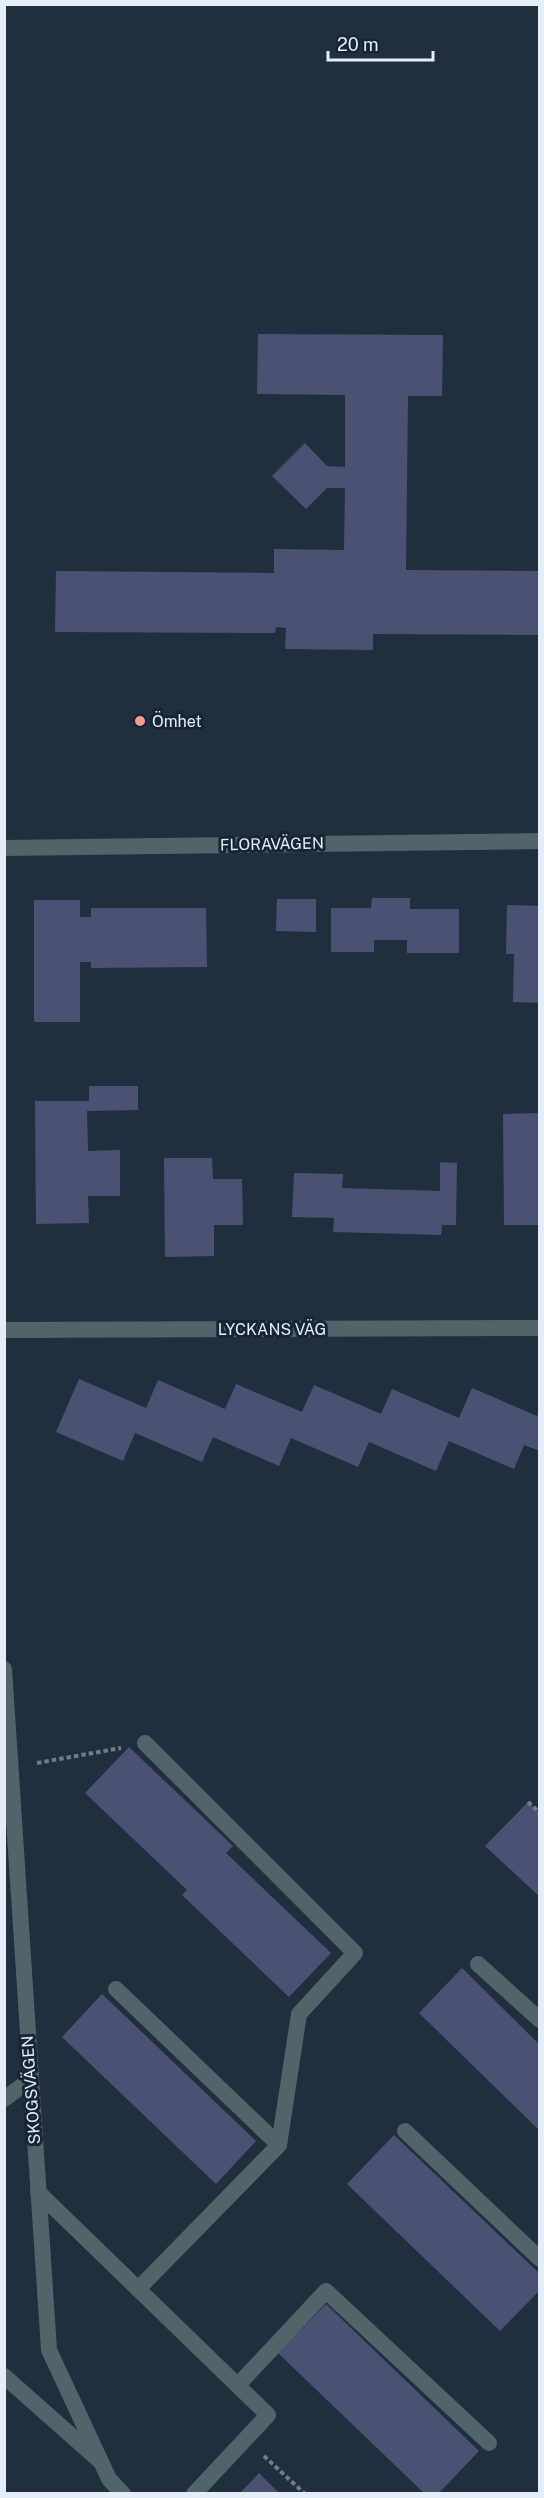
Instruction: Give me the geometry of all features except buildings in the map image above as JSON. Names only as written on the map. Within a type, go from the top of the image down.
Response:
[{"type":"street","name":"FLORAVÄGEN","points":[[4,848],[540,841]]},
{"type":"street","name":"LYCKANS VÄG","points":[[4,1330],[540,1328]]},
{"type":"street","name":"SKOGSVÄGEN","points":[[4,1669],[49,2350],[109,2479],[123,2493]]},
{"type":"street","points":[[138,2289],[279,2145],[299,2014],[355,1953],[145,1743]]},
{"type":"street","points":[[478,1964],[540,2020]]},
{"type":"street","points":[[116,1989],[279,2145]]},
{"type":"street","points":[[4,2099],[30,2080]]},
{"type":"street","points":[[405,2131],[540,2259]]},
{"type":"street","points":[[38,2192],[268,2415],[194,2493]]},
{"type":"street","points":[[238,2385],[326,2291],[489,2443]]},
{"type":"street","points":[[4,2376],[101,2461]]},
{"type":"path","points":[[11,1767],[145,1743]]},
{"type":"path","points":[[528,1802],[540,1813]]},
{"type":"path","points":[[245,2439],[305,2493]]},
{"type":"place","name":"Ömhet","points":[[140,721]]}]
